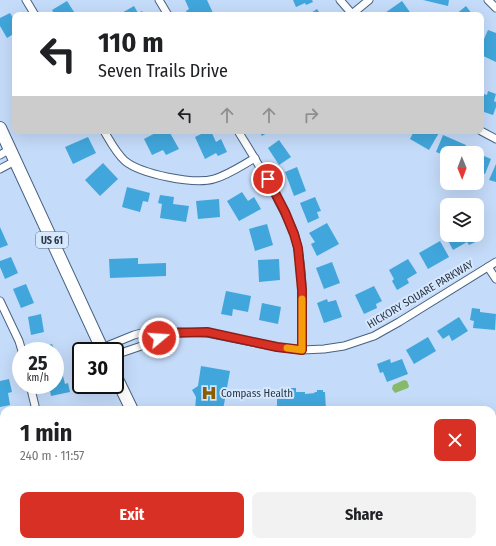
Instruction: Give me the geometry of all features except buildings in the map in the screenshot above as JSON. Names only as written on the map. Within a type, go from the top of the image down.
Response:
[{"type":"main road","name":"US 61","points":[[0,128],[5,152],[15,161],[98,342]]},
{"type":"main road","points":[[124,394],[130,406]]},
{"type":"street","points":[[26,0],[33,12]]},
{"type":"street","points":[[159,0],[166,12]]},
{"type":"street","points":[[340,0],[350,12]]},
{"type":"street","points":[[354,12],[369,0]]},
{"type":"street","points":[[488,0],[496,8]]},
{"type":"street","points":[[484,133],[496,139]]},
{"type":"street","points":[[106,134],[112,146],[124,160],[134,167],[145,172],[186,180],[202,181],[213,179],[224,175],[255,158]]},
{"type":"street","points":[[240,134],[285,212],[294,234],[298,248],[302,288],[302,350]]},
{"type":"street","points":[[0,169],[15,161]]},
{"type":"street","name":"HICKORY SQUARE PARKWAY","points":[[119,342],[145,332],[158,332],[165,334],[178,332],[207,332],[302,350],[338,347],[374,336],[496,262]]},
{"type":"street","points":[[488,267],[496,279]]},
{"type":"street","points":[[0,301],[19,342]]},
{"type":"street","name":"HICKORY SQUARE PARKWAY","points":[[124,352],[153,342],[165,334]]},
{"type":"street","points":[[32,394],[35,406]]},
{"type":"shaded area","points":[[404,380],[407,381],[409,386],[408,388],[395,393],[392,389],[393,385]]},
{"type":"slow traffic","points":[[287,348],[302,350],[302,299]]},
{"type":"place","name":"Compass Health","points":[[209,393]]},
{"type":"route","points":[[159,338],[170,333],[207,332],[277,347],[302,350],[302,290],[298,248],[285,212],[268,179]]}]
